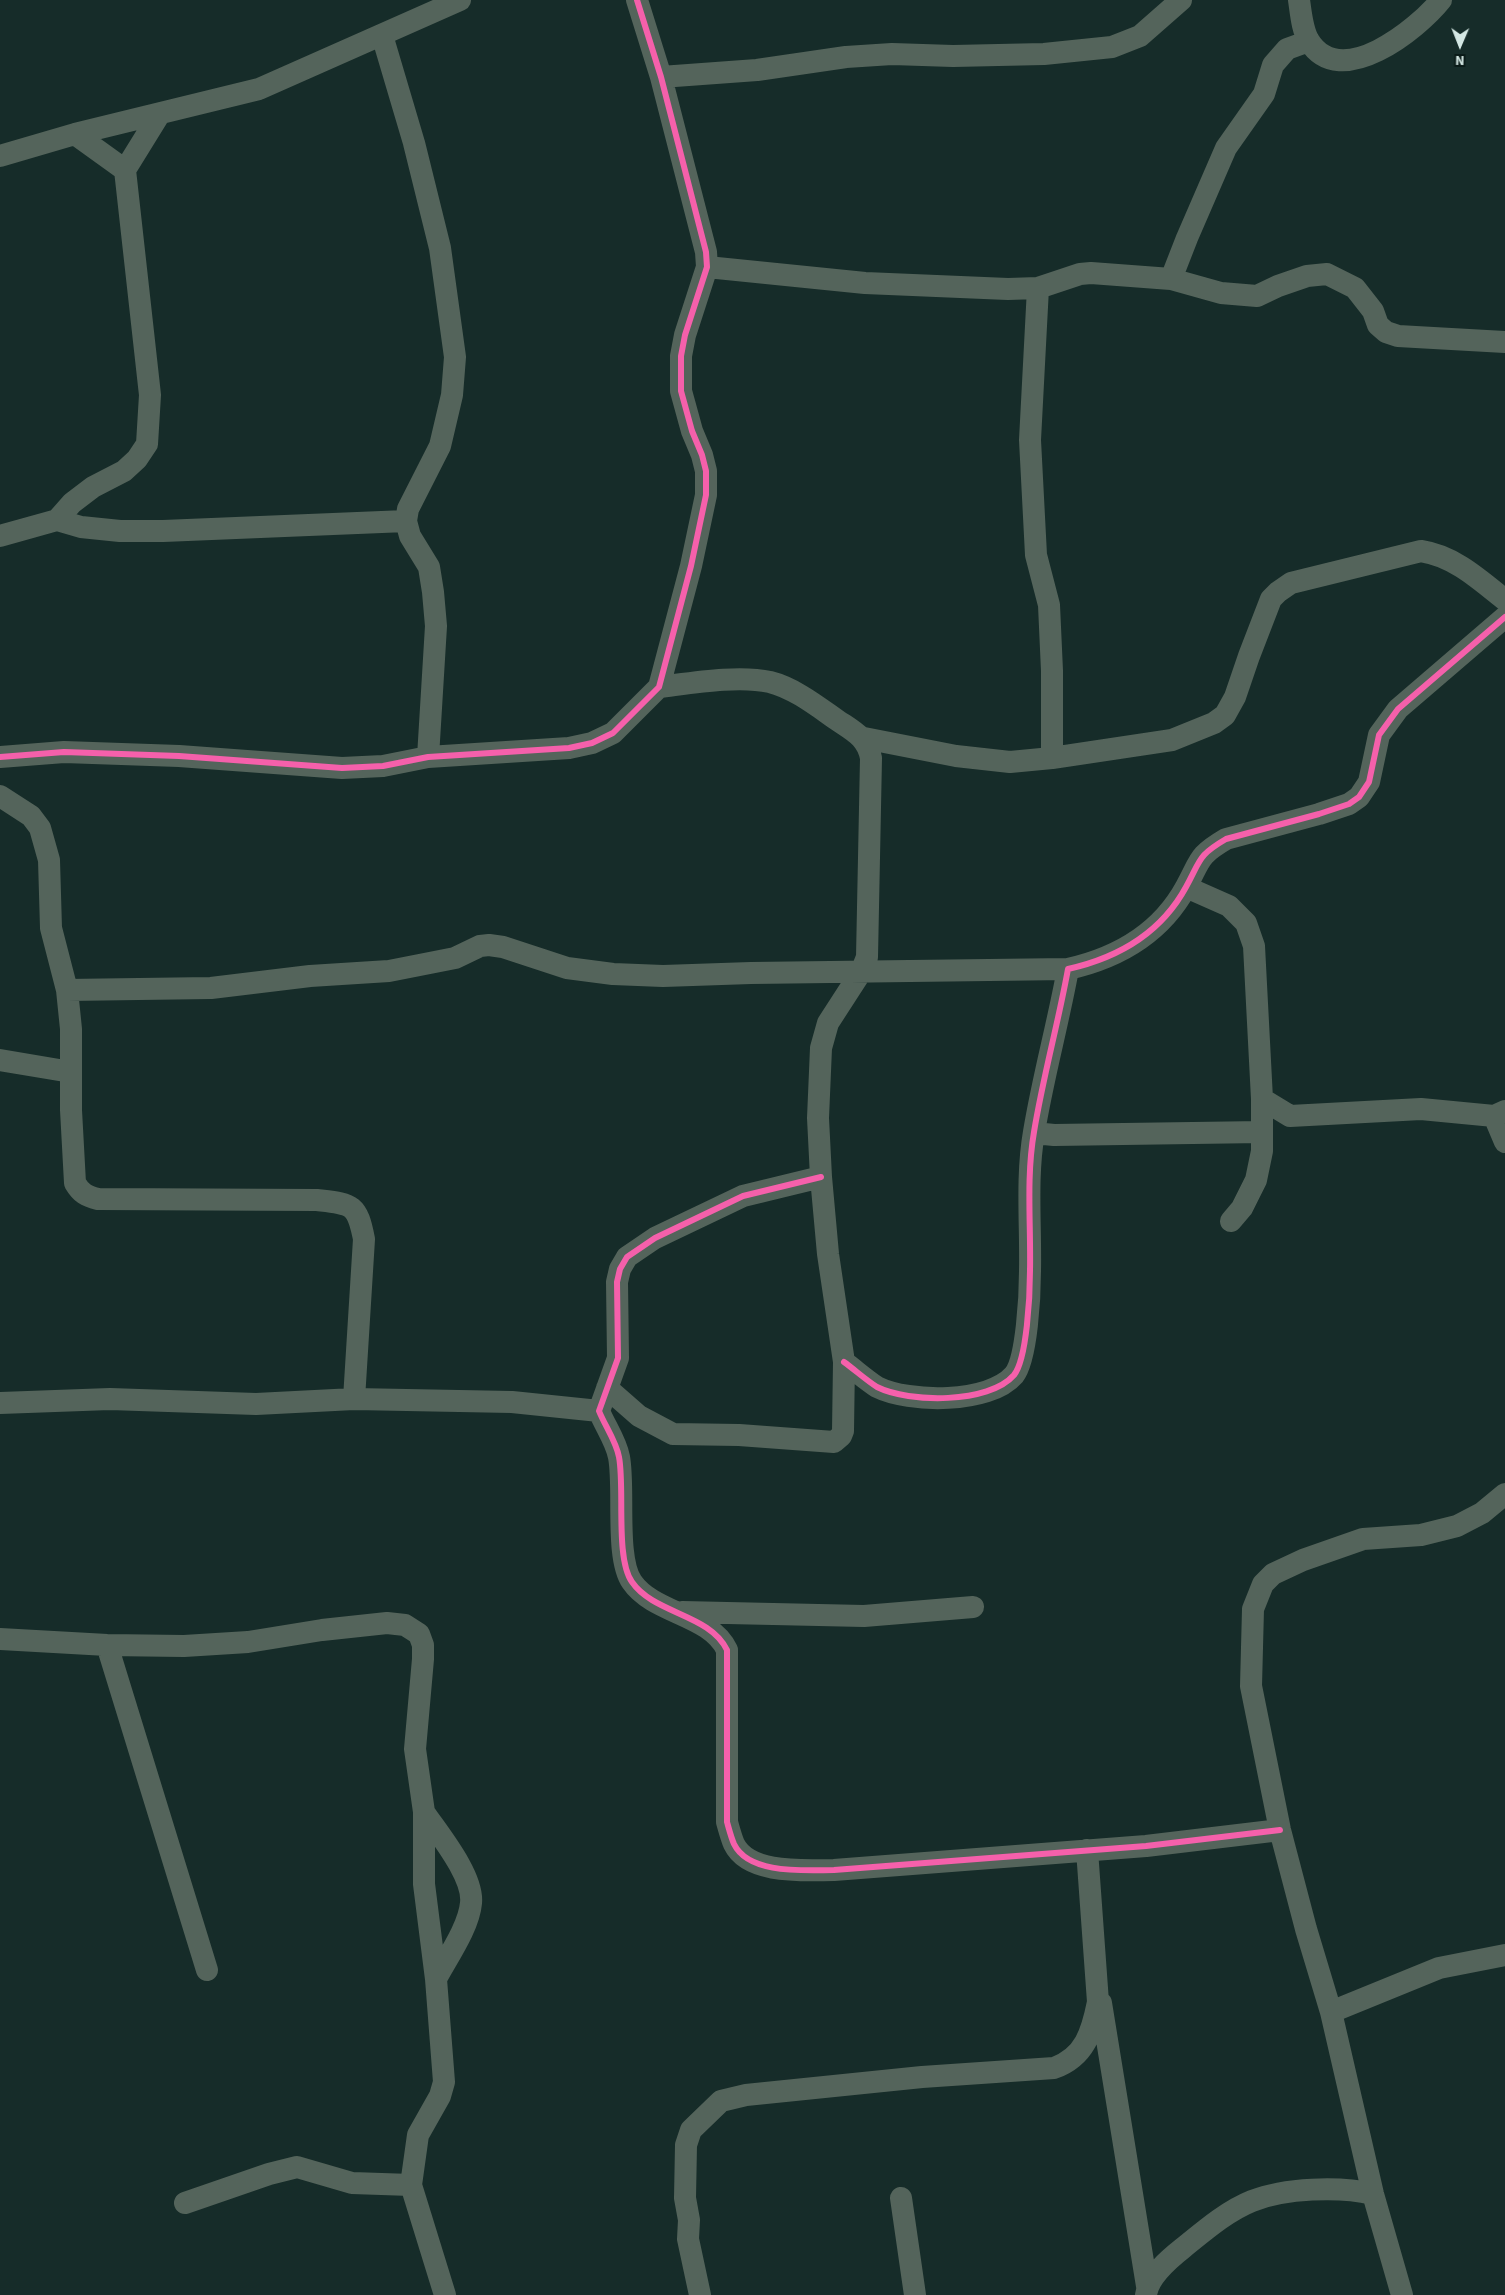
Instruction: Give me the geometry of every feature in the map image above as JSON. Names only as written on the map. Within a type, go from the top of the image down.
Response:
[{"type":"street","points":[[0,156],[75,134],[259,89],[460,0]]},
{"type":"street","points":[[0,757],[64,752],[179,756],[342,768],[383,766],[428,757],[569,748],[592,743],[613,733],[659,687],[691,566],[706,495],[706,471],[681,391],[681,356],[685,335],[707,267],[706,252],[661,77],[637,0]]},
{"type":"street","points":[[661,77],[757,70],[846,57],[892,54],[952,56],[1044,54],[1112,47],[1140,36],[1181,0]]},
{"type":"street","points":[[1299,0],[1309,41],[1330,59],[1345,61],[1355,60],[1382,49],[1429,15],[1441,0]]},
{"type":"street","points":[[382,35],[414,143],[440,248],[455,357],[452,395],[440,446],[423,476],[408,509],[406,521],[410,536],[429,568],[434,592],[436,626],[428,757]]},
{"type":"street","points":[[1171,279],[1226,148],[1264,94],[1273,65],[1287,49],[1309,41]]},
{"type":"street","points":[[57,520],[72,503],[93,487],[124,471],[137,459],[146,444],[150,395],[125,170],[159,115]]},
{"type":"street","points":[[75,134],[125,170]]},
{"type":"street","points":[[707,267],[865,283],[1038,288],[1080,274],[1090,273],[1171,279],[1222,293],[1257,296],[1307,276],[1327,274],[1355,288],[1373,311],[1378,325],[1386,332],[1398,336],[1505,342]]},
{"type":"street","points":[[1038,288],[1030,440],[1036,555],[1049,605],[1052,671],[1052,758]]},
{"type":"street","points":[[0,536],[57,520],[81,526],[120,531],[163,531],[406,521]]},
{"type":"street","points":[[659,687],[742,680],[770,682],[791,690],[864,738],[956,756],[1010,762],[1052,758],[1172,740],[1214,723],[1225,715],[1236,697],[1249,656],[1271,599],[1291,583],[1421,551],[1436,553],[1457,563],[1505,600]]},
{"type":"street","points":[[67,990],[211,988],[310,976],[389,971],[455,958],[480,946],[489,945],[503,947],[567,968],[613,974],[663,976],[1068,969],[1091,964],[1112,956],[1156,928],[1169,914],[1186,887],[1197,862],[1208,850],[1226,839],[1319,814],[1349,804],[1359,797],[1369,782],[1379,735],[1398,709],[1505,616]]},
{"type":"street","points":[[608,1388],[639,1416],[673,1434],[739,1435],[834,1442],[841,1436],[843,1431],[844,1362],[828,1254],[818,1118],[821,1048],[828,1023],[861,972],[867,957],[872,758],[864,738]]},
{"type":"street","points":[[0,796],[31,816],[40,828],[49,860],[51,928],[67,990],[71,1029],[75,1182],[80,1192],[98,1199],[317,1200],[341,1202],[355,1209],[360,1220],[364,1239],[354,1399]]},
{"type":"street","points":[[1186,887],[1229,906],[1246,923],[1254,946],[1262,1099],[1261,1160],[1256,1180],[1242,1208],[1231,1221]]},
{"type":"street","points":[[844,1362],[878,1387],[905,1396],[969,1397],[1004,1384],[1015,1374],[1023,1347],[1030,1289],[1030,1172],[1034,1133],[1068,969]]},
{"type":"street","points":[[0,1060],[71,1072]]},
{"type":"street","points":[[1262,1099],[1290,1116],[1421,1109],[1499,1113],[1505,1142]]},
{"type":"street","points":[[1034,1133],[1054,1135],[1262,1132]]},
{"type":"street","points":[[821,1178],[743,1196],[655,1238],[627,1257],[620,1269],[617,1282],[618,1358],[599,1411],[616,1445],[619,1457],[621,1518],[627,1570],[637,1588],[721,1638],[727,1650],[727,1822],[734,1846],[747,1858],[762,1865],[786,1870],[834,1870],[1197,1841],[1280,1830]]},
{"type":"street","points":[[0,1403],[110,1399],[256,1404],[354,1399],[512,1402],[599,1411]]},
{"type":"street","points":[[1402,2295],[1373,2194],[1331,2012],[1306,1929],[1280,1830],[1252,1686],[1253,1608],[1263,1584],[1273,1574],[1303,1560],[1363,1539],[1421,1535],[1457,1526],[1482,1514],[1505,1494]]},
{"type":"street","points":[[676,1612],[864,1616],[974,1607]]},
{"type":"street","points":[[0,1639],[108,1645],[184,1646],[248,1642],[322,1630],[386,1623],[405,1625],[419,1634],[423,1645],[415,1749],[424,1812],[424,1884],[436,1979],[444,2082],[440,2096],[418,2135],[411,2185],[445,2295]]},
{"type":"street","points":[[108,1645],[207,1970]]},
{"type":"street","points":[[424,1812],[459,1865],[472,1903],[462,1930],[436,1979]]},
{"type":"street","points":[[1087,1850],[1091,1919],[1098,1985],[1147,2291]]},
{"type":"street","points":[[1331,2012],[1439,1968],[1505,1955]]},
{"type":"street","points":[[700,2295],[688,2239],[689,2220],[685,2198],[686,2145],[691,2130],[721,2101],[746,2095],[912,2078],[1054,2068],[1066,2064],[1080,2054],[1094,2020],[1098,2002],[1098,1985]]},
{"type":"street","points":[[185,2203],[269,2174],[297,2167],[352,2183],[411,2185]]},
{"type":"street","points":[[1147,2291],[1171,2257],[1215,2222],[1253,2201],[1287,2193],[1323,2190],[1354,2189],[1373,2194]]},
{"type":"street","points":[[901,2198],[915,2295]]},
{"type":"cycle path","points":[[0,757],[64,752],[179,756],[342,768],[383,766],[428,757],[569,748],[592,743],[613,733],[659,687],[691,566],[706,495],[706,471],[681,391],[681,356],[685,335],[707,267],[706,252],[661,77],[637,0]]},
{"type":"cycle path","points":[[844,1362],[877,1387],[908,1396],[928,1398],[968,1396],[987,1391],[1002,1384],[1014,1375],[1022,1355],[1028,1310],[1030,1271],[1029,1184],[1034,1132],[1068,969],[1104,958],[1136,941],[1151,930],[1176,903],[1201,859],[1226,839],[1319,814],[1349,804],[1359,797],[1369,782],[1379,735],[1398,709],[1505,617]]},
{"type":"cycle path","points":[[821,1177],[743,1196],[655,1238],[627,1257],[620,1269],[617,1282],[618,1358],[599,1411],[618,1451],[621,1470],[622,1540],[627,1571],[632,1582],[642,1593],[654,1601],[708,1629],[719,1638],[727,1650],[727,1822],[734,1844],[741,1854],[752,1861],[779,1869],[834,1870],[1146,1846],[1280,1830]]}]
